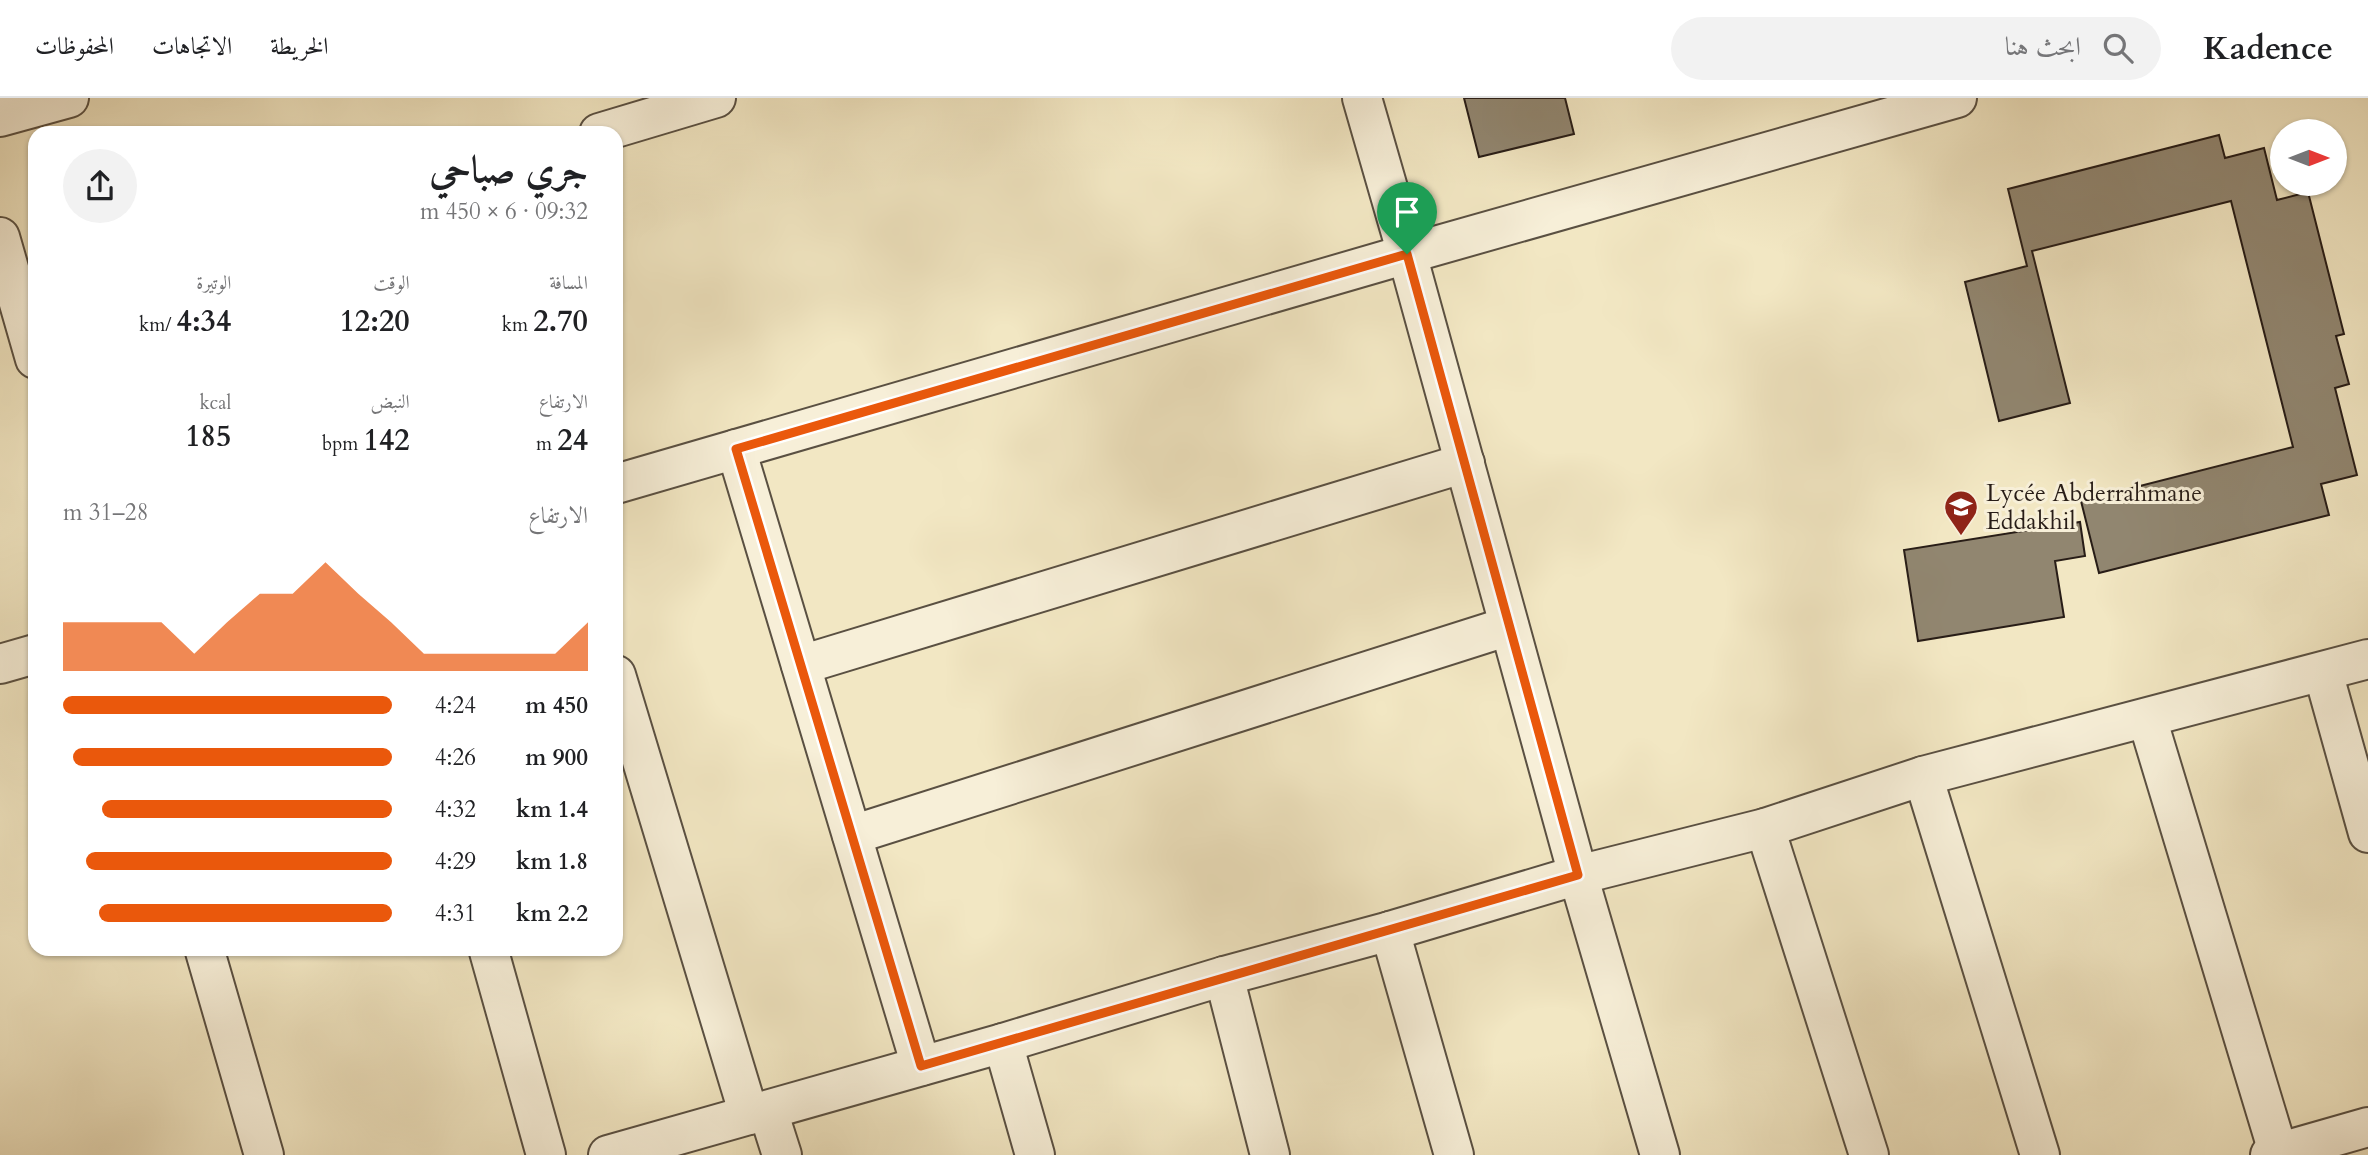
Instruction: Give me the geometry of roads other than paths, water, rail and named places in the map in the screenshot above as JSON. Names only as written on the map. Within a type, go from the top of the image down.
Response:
[{"type":"street","points":[[0,117],[69,98]]},
{"type":"street","points":[[622,126],[716,98]]},
{"type":"street","points":[[1362,98],[1578,875],[1660,1155]]},
{"type":"street","points":[[623,482],[1915,103],[1957,98]]},
{"type":"street","points":[[0,237],[27,305]]},
{"type":"street","points":[[736,449],[921,1066]]},
{"type":"street","points":[[801,665],[1465,463]]},
{"type":"street","points":[[852,835],[1509,626]]},
{"type":"street","points":[[0,664],[28,656]]},
{"type":"street","points":[[608,1155],[1003,1044],[1224,976],[1390,931],[1578,875],[1765,828],[1923,776],[2368,659]]},
{"type":"street","points":[[2323,672],[2368,833]]},
{"type":"street","points":[[623,696],[759,1113],[782,1155]]},
{"type":"street","points":[[2147,718],[2276,1154],[2368,1127]]},
{"type":"street","points":[[1923,776],[2040,1155]]},
{"type":"street","points":[[1765,828],[1869,1155]]},
{"type":"street","points":[[1390,931],[1454,1155]]},
{"type":"street","points":[[206,956],[264,1155]]},
{"type":"street","points":[[490,956],[546,1155]]},
{"type":"street","points":[[1224,976],[1270,1155]]},
{"type":"street","points":[[1003,1044],[1035,1155]]},
{"type":"place","name":"Lycée Abderrahmane Eddakhil","points":[[1961,537]]}]
